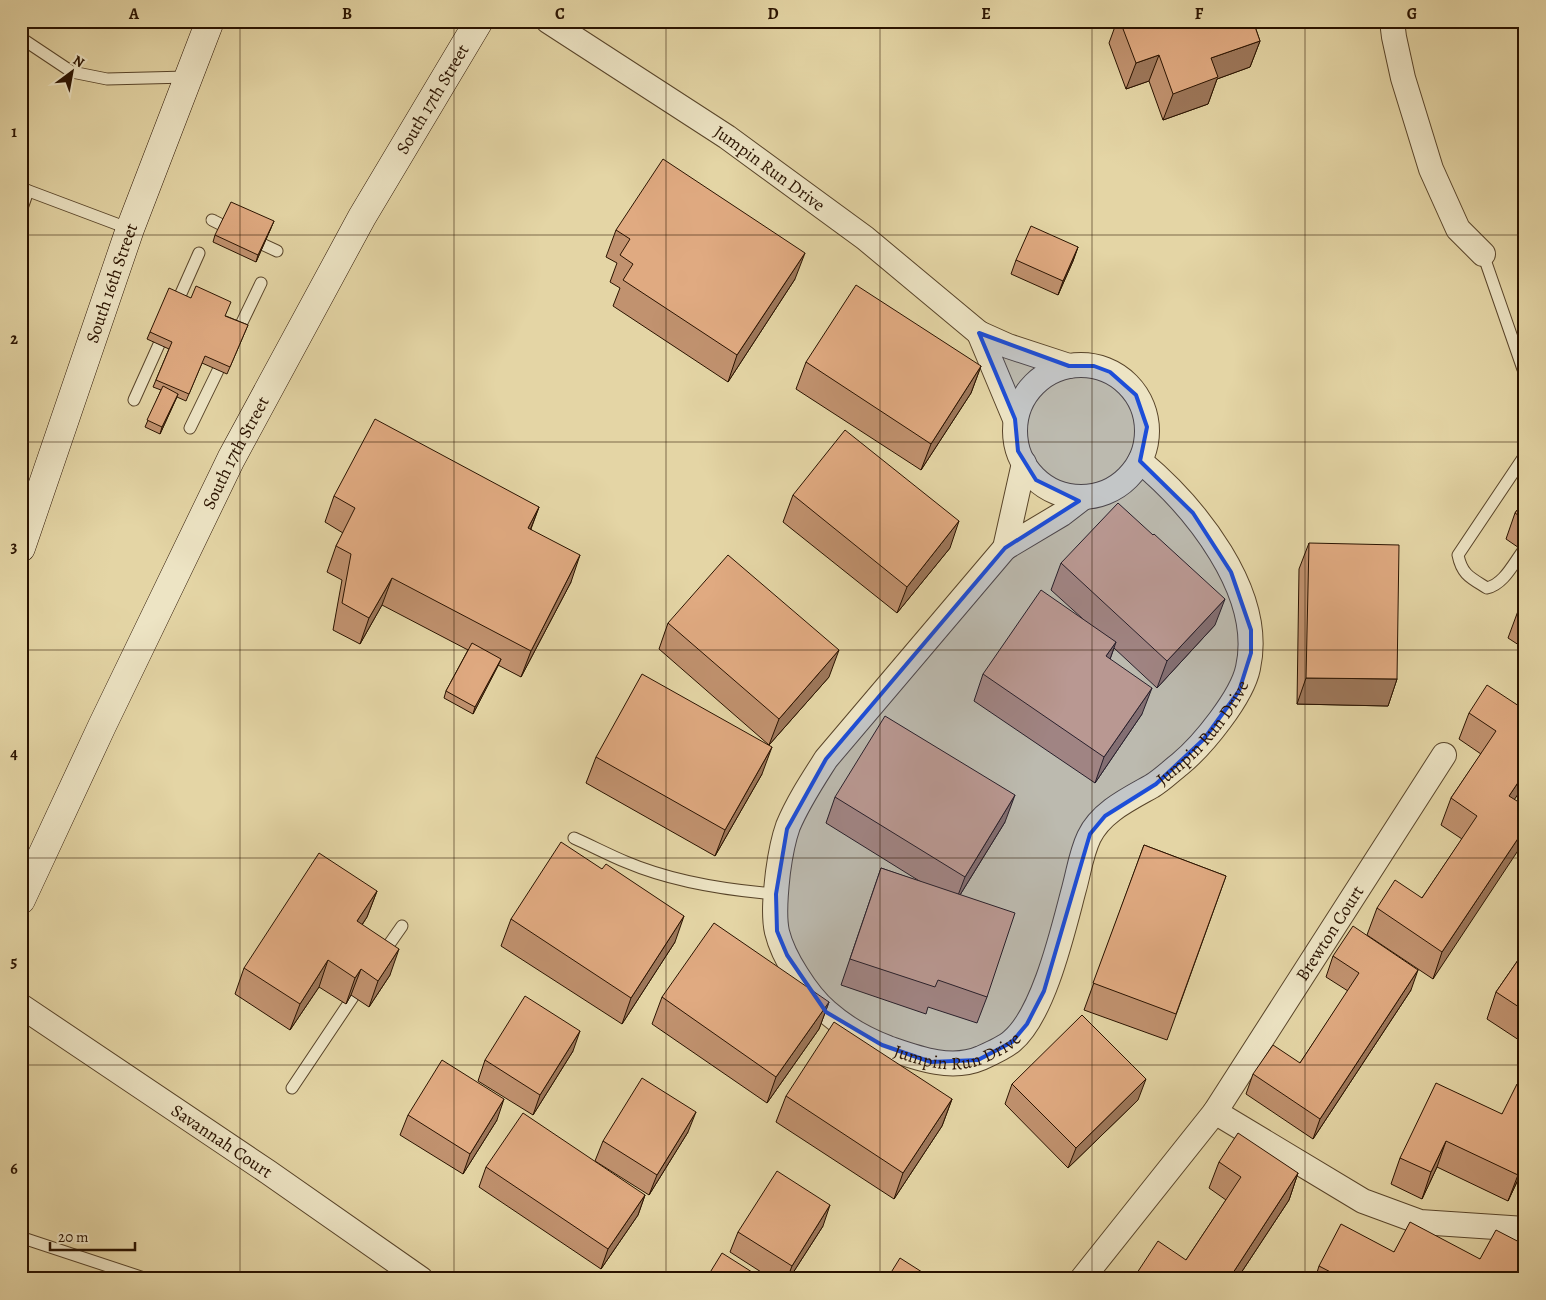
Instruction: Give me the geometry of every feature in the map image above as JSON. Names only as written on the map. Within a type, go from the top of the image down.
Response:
[{"type":"main road","name":"South 16th Street","points":[[21,548],[130,229],[210,21]]},
{"type":"main road","name":"South 17th Street","points":[[21,900],[102,726],[231,459],[362,217],[479,21]]},
{"type":"street","name":"Jumpin Run Drive","points":[[548,21],[727,137],[866,238],[979,333],[1008,346],[1069,366]]},
{"type":"street","points":[[1392,21],[1403,78],[1431,169],[1458,229],[1483,254]]},
{"type":"street","name":"Jumpin Run Drive","points":[[979,333],[1015,419]]},
{"type":"street","name":"Jumpin Run Drive","points":[[1069,366],[1094,366],[1110,372],[1125,382],[1136,395],[1144,410],[1147,427],[1146,445],[1140,461],[1130,476],[1117,486],[1101,494],[1084,497],[1066,496],[1050,490],[1036,480],[1018,451],[1015,419],[1022,400],[1044,375],[1069,366]]},
{"type":"street","name":"Jumpin Run Drive","points":[[1084,497],[1062,514],[1005,548],[826,759],[802,797],[787,829],[776,894],[777,931],[797,975],[826,1012],[855,1032],[882,1045],[931,1062],[956,1063],[978,1060],[1012,1042],[1027,1024],[1044,991],[1061,937],[1082,855],[1090,834],[1105,816],[1119,805],[1156,784],[1185,761],[1217,724],[1239,692],[1248,670],[1251,630],[1242,597],[1231,572],[1193,513],[1163,480],[1140,461]]},
{"type":"street","name":"Jumpin Run Drive","points":[[1005,548],[1024,463]]},
{"type":"street","name":"Brewton Court","points":[[1082,1279],[1215,1112],[1444,755]]},
{"type":"street","name":"Savannah Court","points":[[21,1006],[275,1176],[421,1279]]},
{"type":"street","points":[[1215,1112],[1362,1201],[1420,1222],[1525,1229]]},
{"type":"lane","points":[[21,38],[72,72],[107,79],[189,77]]},
{"type":"lane","points":[[21,211],[25,190],[130,229]]},
{"type":"lane","points":[[212,220],[277,251]]},
{"type":"lane","points":[[134,400],[199,253]]},
{"type":"lane","points":[[1483,254],[1525,375]]},
{"type":"lane","points":[[190,428],[262,283]]},
{"type":"lane","points":[[1523,551],[1500,582],[1487,588],[1465,574],[1460,566],[1458,555],[1525,455]]},
{"type":"lane","points":[[574,838],[628,862],[669,877],[737,891],[776,894]]},
{"type":"lane","points":[[292,1088],[402,926]]},
{"type":"lane","points":[[21,1242],[23,1238],[147,1279]]},
{"type":"highlighted area","points":[[979,333],[1069,366],[1094,366],[1110,372],[1136,395],[1147,427],[1140,461],[1193,513],[1231,572],[1251,630],[1251,653],[1239,691],[1204,739],[1156,784],[1105,816],[1090,834],[1044,991],[1027,1024],[1012,1042],[978,1060],[931,1062],[882,1045],[826,1012],[787,955],[777,931],[776,894],[787,829],[826,759],[1005,548],[1079,501],[1036,480],[1018,451],[1015,419]]},
{"type":"building","points":[[1120,21],[1253,21],[1260,41],[1211,58],[1218,77],[1173,94],[1159,55],[1136,63]]},
{"type":"building","points":[[663,159],[805,253],[737,355],[623,280],[633,264],[620,255],[630,239],[616,230]]},
{"type":"building","points":[[231,202],[274,221],[258,255],[215,235]]},
{"type":"building","points":[[1031,226],[1078,247],[1063,281],[1016,260]]},
{"type":"building","points":[[856,285],[981,366],[931,444],[806,362]]},
{"type":"building","points":[[196,286],[231,302],[225,316],[248,325],[230,367],[205,356],[189,394],[156,380],[172,342],[150,332],[169,288],[191,298]]},
{"type":"building","points":[[163,386],[178,394],[162,427],[147,420]]},
{"type":"building","points":[[375,419],[539,507],[528,528],[580,555],[531,651],[392,578],[369,618],[342,603],[351,554],[336,546],[355,508],[334,496]]},
{"type":"building","points":[[845,430],[959,521],[907,587],[793,495]]},
{"type":"building","points":[[1525,499],[1525,520],[1515,513]]},
{"type":"building","points":[[1118,503],[1225,599],[1167,661],[1061,563]]},
{"type":"building","points":[[1309,543],[1399,545],[1397,679],[1306,678]]},
{"type":"building","points":[[728,555],[839,650],[779,719],[668,623]]},
{"type":"building","points":[[1041,590],[1116,642],[1106,656],[1152,688],[1104,757],[983,674]]},
{"type":"building","points":[[1525,601],[1525,616],[1518,611]]},
{"type":"building","points":[[472,643],[501,659],[475,707],[446,691]]},
{"type":"building","points":[[642,674],[772,747],[725,830],[596,757]]},
{"type":"building","points":[[1487,685],[1525,710],[1525,772],[1509,796],[1525,806],[1525,828],[1442,952],[1377,908],[1395,880],[1422,898],[1477,816],[1451,798],[1496,731],[1469,713]]},
{"type":"building","points":[[885,716],[1015,795],[965,877],[835,797]]},
{"type":"building","points":[[561,842],[602,869],[606,864],[684,916],[631,998],[511,919]]},
{"type":"building","points":[[1144,845],[1226,876],[1176,1014],[1093,983]]},
{"type":"building","points":[[319,853],[377,891],[357,921],[399,949],[378,981],[361,969],[355,978],[328,960],[300,1004],[244,968]]},
{"type":"building","points":[[881,868],[1015,913],[987,997],[938,980],[935,987],[850,959]]},
{"type":"building","points":[[714,923],[829,1002],[776,1077],[662,997]]},
{"type":"building","points":[[1353,926],[1418,970],[1320,1119],[1253,1074],[1273,1045],[1300,1063],[1359,973],[1333,956]]},
{"type":"building","points":[[1525,950],[1525,1011],[1496,992]]},
{"type":"building","points":[[525,996],[580,1031],[540,1095],[485,1060]]},
{"type":"building","points":[[1082,1015],[1146,1079],[1076,1148],[1012,1084]]},
{"type":"building","points":[[834,1022],[952,1099],[903,1173],[786,1096]]},
{"type":"building","points":[[442,1060],[504,1099],[470,1154],[408,1115]]},
{"type":"building","points":[[642,1078],[696,1112],[657,1175],[603,1141]]},
{"type":"building","points":[[1436,1083],[1502,1114],[1517,1084],[1525,1088],[1525,1160],[1518,1175],[1446,1141],[1431,1172],[1400,1158]]},
{"type":"building","points":[[523,1113],[645,1195],[608,1249],[486,1167]]},
{"type":"building","points":[[1238,1133],[1298,1173],[1229,1279],[1133,1279],[1158,1241],[1186,1260],[1241,1177],[1219,1162]]},
{"type":"building","points":[[777,1171],[830,1205],[792,1266],[738,1232]]},
{"type":"building","points":[[1410,1222],[1480,1259],[1496,1230],[1525,1245],[1525,1279],[1344,1279],[1319,1266],[1341,1224],[1394,1252]]},
{"type":"building","points":[[722,1253],[763,1279],[706,1279]]},
{"type":"building","points":[[900,1258],[933,1279],[887,1279]]}]
